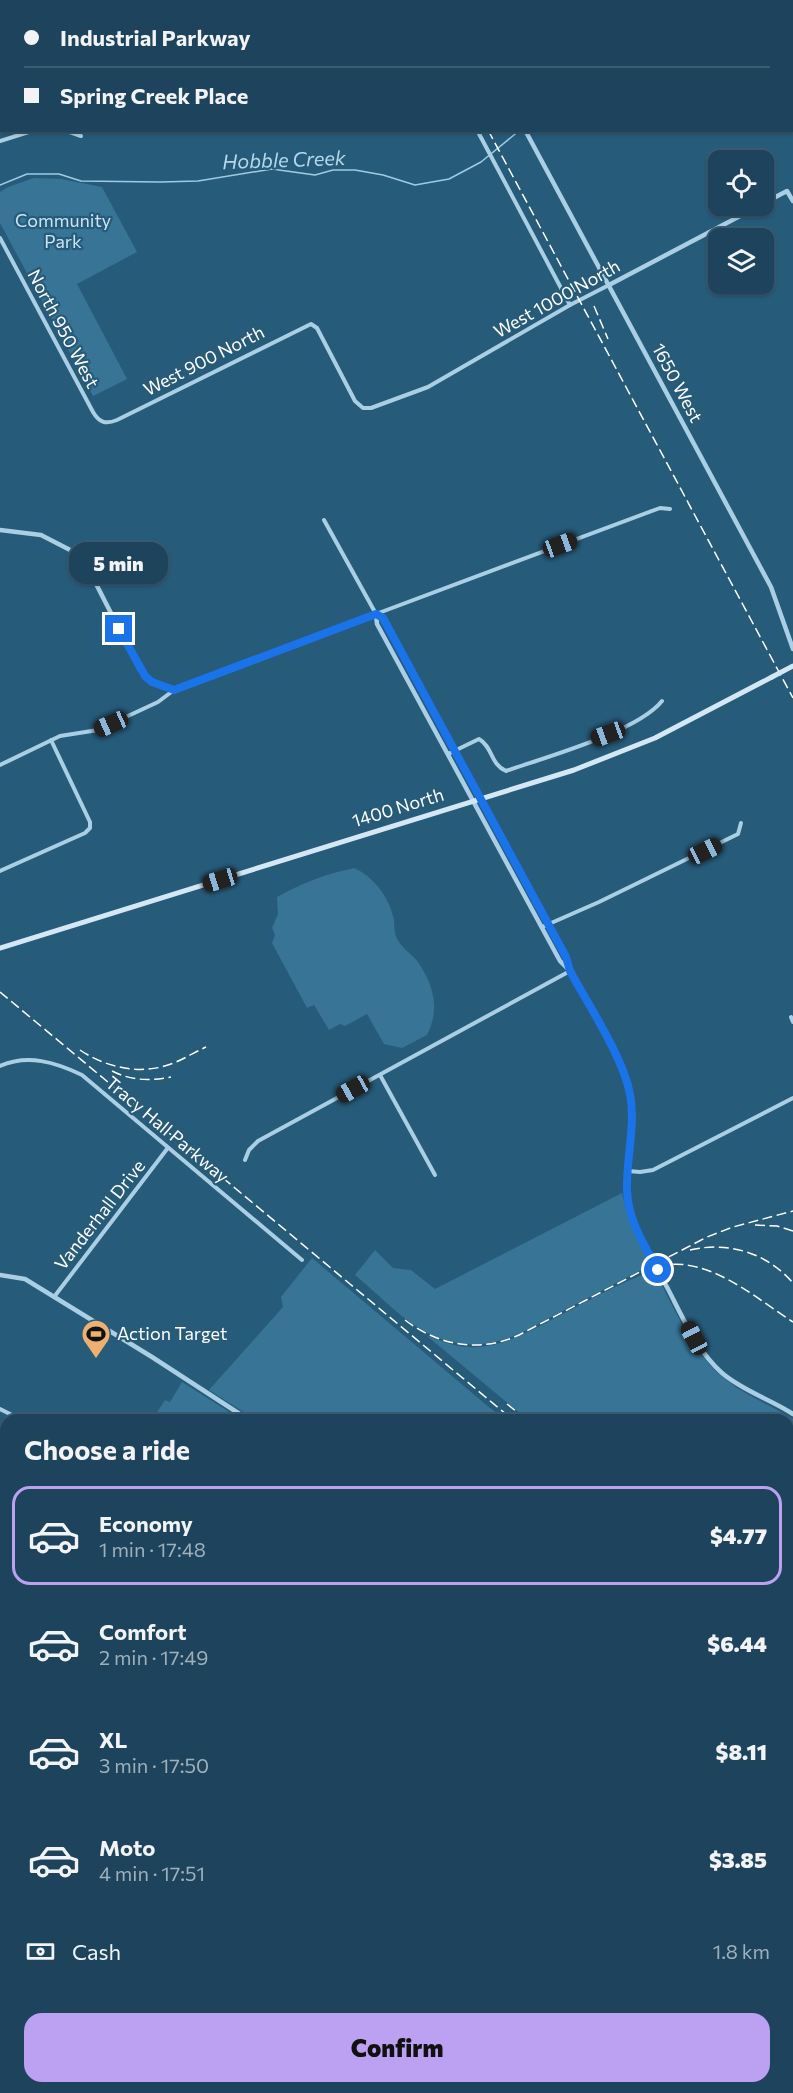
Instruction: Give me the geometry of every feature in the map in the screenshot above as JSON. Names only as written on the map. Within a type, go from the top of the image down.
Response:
[{"type":"main road","name":"1400 North","points":[[0,948],[574,770],[624,751],[691,720],[793,666]]},
{"type":"street","points":[[0,141],[29,132]]},
{"type":"street","points":[[70,132],[81,136]]},
{"type":"street","points":[[478,132],[570,305]]},
{"type":"street","name":"1650 West","points":[[526,132],[771,587],[793,649]]},
{"type":"street","points":[[774,197],[793,188]]},
{"type":"street","points":[[787,190],[793,201]]},
{"type":"street","name":"West 1000 North","points":[[311,324],[317,328],[355,401],[359,406],[366,408],[428,387],[570,305],[740,216]]},
{"type":"street","name":"North 950 West","points":[[0,238],[93,412],[99,421],[110,423]]},
{"type":"street","name":"West 900 North","points":[[110,423],[311,324]]},
{"type":"street","points":[[0,765],[60,736],[98,730],[158,702],[174,690],[654,510],[665,507],[670,509]]},
{"type":"street","points":[[324,520],[376,614],[377,624],[562,964],[570,971]]},
{"type":"street","points":[[0,530],[41,536],[74,552],[90,572],[141,670],[152,682],[174,690]]},
{"type":"street","points":[[376,614],[384,620],[566,957],[570,971],[628,1083],[633,1116],[627,1188],[630,1213],[639,1237],[701,1349],[717,1369],[735,1383],[793,1414]]},
{"type":"street","points":[[448,754],[479,739],[484,742],[498,767],[506,771],[623,728],[656,709],[662,701]]},
{"type":"street","points":[[0,871],[39,855],[90,828],[90,822],[51,740]]},
{"type":"street","points":[[542,927],[738,834],[741,823]]},
{"type":"street","points":[[244,1160],[249,1150],[258,1141],[570,971]]},
{"type":"street","name":"Tracy Hall Parkway","points":[[0,1066],[28,1059],[61,1065],[82,1076],[302,1260]]},
{"type":"street","points":[[380,1075],[435,1175]]},
{"type":"street","points":[[628,1171],[653,1170],[793,1098]]},
{"type":"street","name":"Vanderhall Drive","points":[[54,1297],[167,1149]]},
{"type":"street","points":[[0,1275],[25,1279],[240,1414]]},
{"type":"green space","name":"Community Park","points":[[34,178],[61,179],[102,187],[137,252],[77,284],[127,379],[93,396],[0,223],[0,192]]},
{"type":"green space","points":[[354,868],[373,881],[383,894],[391,909],[397,938],[403,948],[418,962],[431,989],[434,1007],[427,1035],[402,1048],[384,1044],[367,1014],[345,1026],[340,1024],[329,1030],[314,1005],[307,1008],[272,943],[275,935],[272,928],[278,914],[277,897],[314,880]]},
{"type":"green space","points":[[622,1193],[629,1220],[650,1262],[632,1275],[510,1338],[486,1344],[462,1344],[431,1335],[401,1315],[355,1275],[375,1250],[393,1268],[411,1270],[435,1289]]},
{"type":"green space","points":[[312,1258],[498,1414],[247,1414],[209,1390],[283,1307],[281,1297]]},
{"type":"green space","points":[[652,1271],[655,1272],[686,1332],[705,1359],[729,1382],[784,1414],[521,1414],[427,1336],[467,1347],[504,1342]]},
{"type":"green space","points":[[182,1382],[233,1414],[156,1414],[165,1400],[170,1402]]},
{"type":"waterway","name":"Hobble Creek","points":[[0,185],[27,174],[59,174],[81,181],[160,182],[198,181],[272,169],[315,175],[333,170],[355,170],[383,175],[415,185],[449,179],[481,162],[518,132]]},
{"type":"railway","points":[[489,132],[793,698]]},
{"type":"railway","points":[[594,306],[608,339]]},
{"type":"railway","points":[[0,992],[506,1414]]},
{"type":"railway","points":[[80,1050],[111,1065],[146,1069],[173,1063],[206,1047]]},
{"type":"railway","points":[[112,1071],[141,1079],[171,1077]]},
{"type":"railway","points":[[405,1320],[432,1336],[460,1344],[490,1344],[504,1341],[707,1237],[733,1227],[793,1211]]},
{"type":"railway","points":[[755,1225],[777,1226],[793,1231]]},
{"type":"railway","points":[[690,1250],[719,1247],[746,1252],[771,1264],[793,1283]]},
{"type":"railway","points":[[659,1266],[677,1264],[713,1272],[730,1280],[793,1322]]},
{"type":"railway","points":[[507,1404],[520,1414]]},
{"type":"place","name":"Action Target","points":[[96,1360]]},
{"type":"route","points":[[119,629],[145,676],[152,682],[174,690],[376,614],[383,618],[566,957],[570,971],[620,1064],[629,1090],[632,1110],[627,1188],[630,1213],[639,1237],[658,1270]]}]
